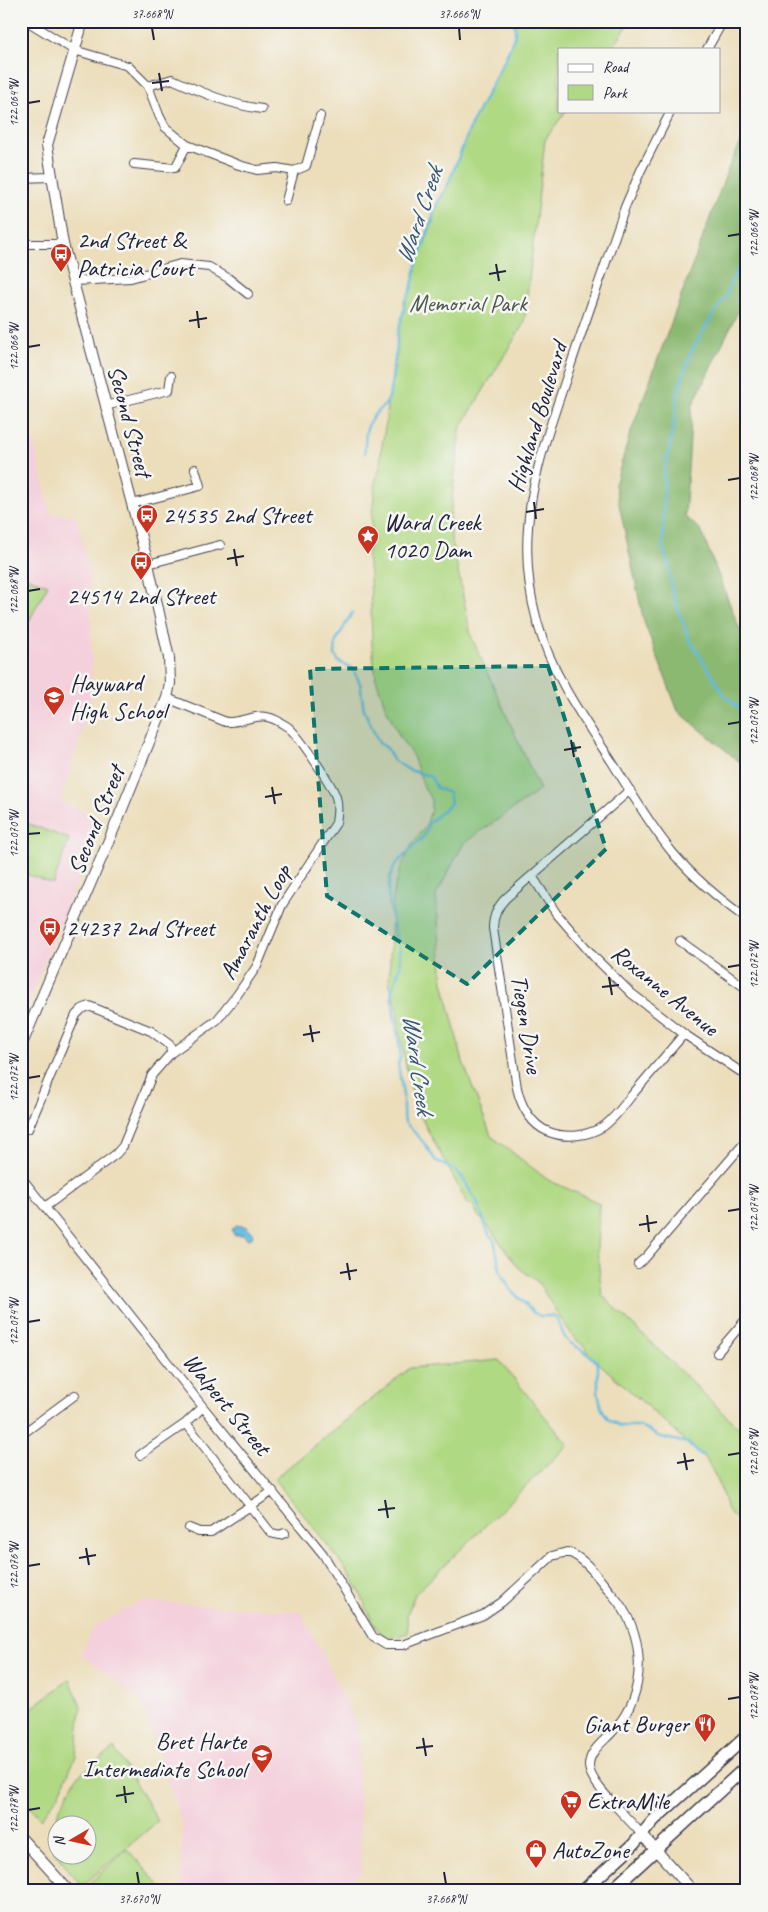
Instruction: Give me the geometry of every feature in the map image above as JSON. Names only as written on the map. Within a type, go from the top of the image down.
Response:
[{"type":"main road","points":[[584,1891],[654,1820],[747,1736]]},
{"type":"main road","points":[[611,1891],[747,1766]]},
{"type":"street","name":"Second Street","points":[[21,1046],[118,819],[167,698],[170,683],[169,658],[148,564],[63,244],[51,177],[47,145],[83,21]]},
{"type":"street","points":[[707,48],[723,21]]},
{"type":"street","points":[[21,23],[30,23],[74,50],[128,66],[148,86],[158,115],[165,127],[186,145],[248,168],[257,170],[277,168],[294,171],[306,166],[320,116]]},
{"type":"street","points":[[148,86],[172,79],[201,93],[243,107],[262,109]]},
{"type":"street","name":"Highland Boulevard","points":[[670,112],[641,170],[625,207],[540,458],[528,516],[527,554],[530,584],[537,620],[549,656],[574,705],[663,840],[691,873],[719,898],[747,919]]},
{"type":"street","points":[[134,164],[175,168],[186,145]]},
{"type":"street","points":[[286,201],[294,171]]},
{"type":"street","points":[[21,178],[51,177]]},
{"type":"street","points":[[21,244],[63,244]]},
{"type":"street","points":[[74,281],[131,278],[180,264],[209,267],[228,278],[248,294]]},
{"type":"street","points":[[105,406],[169,390],[171,376]]},
{"type":"street","points":[[132,504],[200,486],[195,469]]},
{"type":"street","points":[[148,564],[220,545]]},
{"type":"street","name":"Amaranth Loop","points":[[45,1207],[116,1154],[123,1146],[152,1075],[171,1053],[217,1020],[237,996],[256,966],[282,905],[336,823],[338,810],[336,796],[319,766],[289,728],[272,718],[264,716],[234,723],[226,722],[167,698]]},
{"type":"street","name":"Tiegen Drive","points":[[630,790],[502,902],[494,916],[493,928],[519,1096],[524,1109],[534,1121],[548,1131],[564,1136],[580,1135],[599,1129],[612,1119],[684,1034]]},
{"type":"street","name":"Roxanne Avenue","points":[[532,876],[556,913],[594,957],[632,994],[684,1034],[747,1076]]},
{"type":"street","points":[[680,941],[747,989]]},
{"type":"street","points":[[28,1129],[76,1015],[82,1009],[89,1006],[150,1031],[170,1045],[171,1053]]},
{"type":"street","points":[[638,1264],[747,1140]]},
{"type":"street","name":"Walpert Street","points":[[21,1177],[203,1407],[273,1491],[333,1569],[374,1637],[386,1646],[403,1645],[483,1615],[502,1602],[552,1556],[567,1552],[580,1559],[624,1609],[636,1636],[640,1668],[637,1689],[623,1720],[593,1752],[589,1768],[595,1783],[642,1834]]},
{"type":"street","points":[[717,1353],[747,1318]]},
{"type":"street","points":[[21,1435],[75,1395]]},
{"type":"street","points":[[140,1455],[186,1423],[203,1407]]},
{"type":"street","points":[[186,1423],[271,1533],[280,1535],[285,1533]]},
{"type":"street","points":[[189,1528],[199,1532],[211,1532],[273,1491]]},
{"type":"street","points":[[642,1834],[693,1891]]},
{"type":"street","points":[[21,1838],[69,1891]]},
{"type":"highlighted area","points":[[548,666],[606,849],[467,984],[327,896],[310,669]]},
{"type":"shaded area","name":"Hayward High School","points":[[21,419],[28,420],[51,514],[76,515],[90,576],[92,697],[61,801],[103,821],[21,1020]]},
{"type":"shaded area","name":"Bret Harte Intermediate School","points":[[141,1601],[301,1612],[357,1723],[361,1872],[339,1891],[181,1891],[182,1824],[142,1701],[81,1654],[94,1627]]},
{"type":"green space","name":"Memorial Park","points":[[512,21],[631,21],[612,48],[558,48],[558,112],[565,112],[545,140],[524,323],[460,429],[449,526],[471,636],[540,790],[464,843],[436,895],[443,982],[463,1062],[491,1136],[548,1180],[599,1203],[597,1250],[602,1295],[747,1436],[747,1529],[727,1510],[719,1483],[706,1459],[688,1445],[592,1357],[584,1346],[574,1338],[538,1282],[518,1267],[488,1226],[478,1216],[473,1205],[468,1204],[418,1111],[409,1081],[397,1008],[389,982],[393,894],[400,870],[411,846],[426,825],[431,810],[431,800],[424,787],[413,756],[401,739],[386,708],[376,679],[372,645],[370,572],[367,559],[376,478],[380,467],[387,404],[393,378],[392,370],[404,303],[411,290],[417,263],[436,205],[449,182],[472,123],[506,57],[515,35],[515,26]]},
{"type":"green space","points":[[747,130],[747,293],[692,406],[685,517],[701,530],[739,628],[747,638],[747,768],[678,711],[644,622],[615,485],[629,437],[728,169]]},
{"type":"green space","points":[[21,575],[48,585],[21,636]]},
{"type":"green space","points":[[21,821],[69,839],[53,884],[21,872]]},
{"type":"green space","points":[[499,1360],[568,1445],[415,1594],[407,1615],[408,1633],[386,1636],[376,1627],[355,1583],[316,1530],[274,1479],[410,1368]]},
{"type":"green space","points":[[70,1679],[81,1707],[76,1756],[59,1794],[41,1819],[21,1798],[21,1716]]},
{"type":"green space","points":[[114,1748],[158,1821],[82,1886],[64,1864],[98,1864],[98,1814],[58,1814],[76,1778]]},
{"type":"green space","points":[[127,1849],[164,1890],[85,1891],[84,1889]]},
{"type":"water","points":[[236,1225],[247,1227],[253,1234],[252,1238],[247,1239],[243,1235],[234,1235],[232,1230]]},
{"type":"waterway","name":"Ward Creek","points":[[365,453],[366,436],[370,421],[387,402],[389,397],[397,336],[404,303],[411,290],[417,263],[433,220],[433,213],[449,182],[472,123],[506,57],[515,35],[515,26],[512,21]]},
{"type":"waterway","points":[[747,252],[731,282],[726,297],[714,313],[691,352],[678,391],[676,414],[664,474],[663,530],[663,548],[669,568],[673,595],[688,637],[725,696],[747,715]]},
{"type":"waterway","name":"Ward Creek","points":[[352,613],[336,641],[335,655],[339,662],[352,668],[360,683],[364,710],[379,743],[387,748],[393,760],[409,770],[430,776],[437,788],[449,793],[451,803],[429,823],[424,836],[395,865],[390,877],[388,894],[393,926],[399,943],[400,967],[391,994],[400,1050],[398,1064],[405,1122],[424,1143],[436,1161],[456,1171],[462,1177],[477,1202],[488,1232],[494,1240],[501,1274],[512,1291],[534,1313],[540,1316],[553,1316],[557,1318],[564,1336],[569,1342],[590,1355],[598,1363],[598,1390],[601,1407],[608,1419],[620,1426],[640,1426],[660,1437],[688,1443],[700,1454],[704,1455]]},
{"type":"place","name":"2nd Street & Patricia Court","points":[[61,273]]},
{"type":"place","name":"24535 2nd Street","points":[[147,534]]},
{"type":"place","name":"Ward Creek 1020 Dam","points":[[368,555]]},
{"type":"place","name":"24514 2nd Street","points":[[141,581]]},
{"type":"place","name":"Hayward High School","points":[[54,716]]},
{"type":"place","name":"24237 2nd Street","points":[[50,947]]},
{"type":"place","name":"Giant Burger","points":[[705,1743]]},
{"type":"place","name":"Bret Harte Intermediate School","points":[[262,1774]]},
{"type":"place","name":"ExtraMile","points":[[571,1820]]},
{"type":"place","name":"AutoZone","points":[[536,1869]]}]
